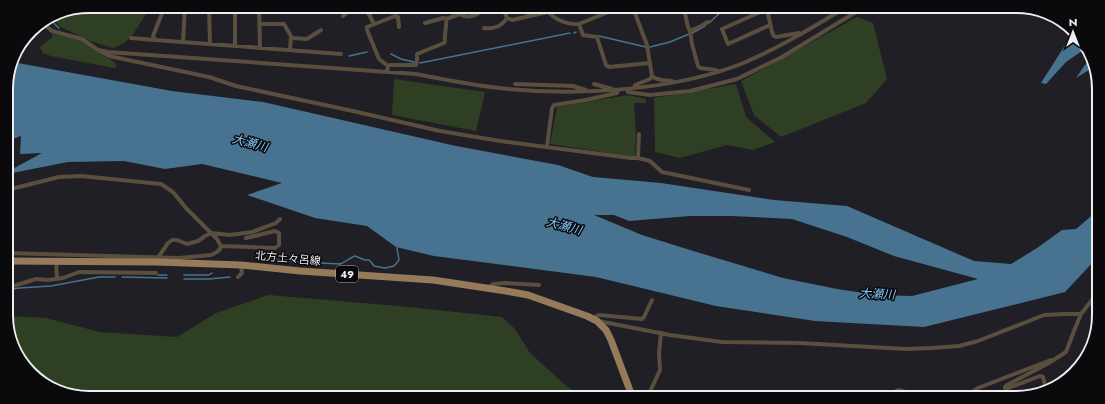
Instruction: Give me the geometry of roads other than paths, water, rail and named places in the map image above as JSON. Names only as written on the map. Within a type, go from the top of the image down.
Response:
[{"type":"main road","name":"北方土々呂線","points":[[13,261],[56,262],[156,260],[411,278],[528,295],[594,319]]},
{"type":"main road","points":[[594,319],[606,330],[630,391]]},
{"type":"street","points":[[154,40],[153,36],[162,13]]},
{"type":"street","points":[[183,42],[185,13]]},
{"type":"street","points":[[209,13],[210,44]]},
{"type":"street","points":[[235,13],[235,46]]},
{"type":"street","points":[[259,13],[260,48]]},
{"type":"street","points":[[343,16],[347,13]]},
{"type":"street","points":[[425,23],[443,18],[446,19],[460,14],[466,17],[478,13]]},
{"type":"street","points":[[505,13],[507,18],[512,20],[538,13]]},
{"type":"street","points":[[552,13],[568,24],[579,24],[606,13]]},
{"type":"street","points":[[635,13],[647,45],[653,78],[677,81]]},
{"type":"street","points":[[685,13],[698,66],[700,68],[716,70],[718,72]]},
{"type":"street","points":[[758,13],[722,29],[728,44],[770,25]]},
{"type":"street","points":[[768,13],[774,36],[776,37],[803,32]]},
{"type":"street","points":[[98,50],[108,52],[416,74],[509,90],[554,92],[616,90],[677,81],[718,72],[741,64],[759,56],[836,13]]},
{"type":"street","points":[[626,89],[628,92],[650,95],[690,91],[737,79],[782,57],[856,13]]},
{"type":"street","points":[[369,14],[374,24]]},
{"type":"street","points":[[400,28],[398,17],[395,16],[374,24],[366,30],[379,59],[388,66],[416,65],[418,60],[417,54],[444,43],[444,35],[447,27],[446,19]]},
{"type":"street","points":[[484,28],[492,29],[501,26],[507,18]]},
{"type":"street","points":[[690,30],[708,22]]},
{"type":"street","points":[[260,24],[284,24],[291,36],[290,50]]},
{"type":"street","points":[[579,24],[583,35],[597,37],[606,65],[609,67],[650,63]]},
{"type":"street","points":[[47,26],[52,31],[78,37],[109,56],[209,77],[236,86],[440,131],[500,141],[638,158],[650,161],[662,172],[749,190]]},
{"type":"street","points":[[291,38],[307,39],[321,30]]},
{"type":"street","points":[[132,38],[341,54]]},
{"type":"street","points":[[387,72],[388,66]]},
{"type":"street","points":[[634,88],[635,85],[650,79],[652,76]]},
{"type":"street","points":[[515,84],[573,86],[589,91]]},
{"type":"street","points":[[594,84],[616,90]]},
{"type":"street","points":[[547,146],[552,108],[554,105],[617,93],[616,90]]},
{"type":"street","points":[[638,158],[639,134]]},
{"type":"street","points":[[13,188],[59,177],[81,176],[161,184],[173,192],[186,208],[217,239],[221,246]]},
{"type":"street","points":[[156,260],[168,243],[172,240],[177,240],[187,244],[198,241],[211,233],[230,235],[252,232],[276,223],[280,219]]},
{"type":"street","points":[[221,246],[275,248],[279,245],[278,234],[275,231],[246,238]]},
{"type":"street","points":[[13,253],[156,260],[211,255],[218,252],[221,246]]},
{"type":"street","points":[[56,262],[57,279]]},
{"type":"street","points":[[238,277],[242,273],[241,265]]},
{"type":"street","points":[[13,286],[36,279],[63,278],[79,272],[156,273]]},
{"type":"street","points":[[487,288],[492,284],[505,283],[539,286]]},
{"type":"street","points":[[594,319],[599,315],[642,319],[652,300]]},
{"type":"street","points":[[1006,389],[1006,385],[1049,363],[1066,352],[1081,314],[1092,300]]},
{"type":"street","points":[[594,319],[630,328],[722,342],[882,348],[932,348],[968,344],[1044,315],[1081,314]]},
{"type":"street","points":[[650,391],[660,370],[659,353],[661,333]]},
{"type":"street","points":[[974,391],[1060,356]]},
{"type":"street","points":[[1006,389],[1040,376],[1043,377],[1045,385]]},
{"type":"water","points":[[1071,37],[1082,51],[1066,62],[1046,84],[1041,83]]},
{"type":"water","points":[[1087,62],[1089,70],[1076,78]]},
{"type":"water","name":"大瀬川","points":[[18,63],[172,91],[263,102],[456,146],[558,165],[593,177],[661,183],[774,200],[847,206],[974,261],[1011,264],[1062,230],[1076,229],[1092,215],[1092,263],[1065,292],[924,327],[815,321],[716,306],[596,277],[434,256],[396,247],[367,226],[315,218],[247,195],[282,183],[202,164],[165,169],[124,161],[68,162],[13,173],[13,169],[42,153],[20,154],[21,136],[13,139],[13,84]],"holes":[[[594,215],[614,215],[629,221],[690,216],[731,216],[792,219],[847,237],[894,256],[978,279],[912,296],[877,295],[837,289],[783,278],[690,250],[642,235]]]},
{"type":"waterway","points":[[709,23],[720,13]]},
{"type":"waterway","points":[[53,22],[59,28]]},
{"type":"waterway","points":[[692,33],[705,26]]},
{"type":"waterway","points":[[420,63],[570,33]]},
{"type":"waterway","points":[[650,47],[670,42],[689,34]]},
{"type":"waterway","points":[[599,36],[646,47]]},
{"type":"waterway","points":[[349,56],[367,52]]},
{"type":"waterway","points":[[391,54],[401,59],[414,62]]},
{"type":"waterway","points":[[274,259],[340,264],[355,256],[369,260],[374,266],[385,268],[394,266],[399,260],[397,248]]},
{"type":"waterway","points":[[184,275],[209,275],[212,273]]},
{"type":"waterway","points":[[158,275],[167,275]]},
{"type":"waterway","points":[[13,289],[51,286],[99,277],[115,277]]},
{"type":"waterway","points":[[122,277],[167,278]]},
{"type":"waterway","points":[[184,279],[230,277]]}]
